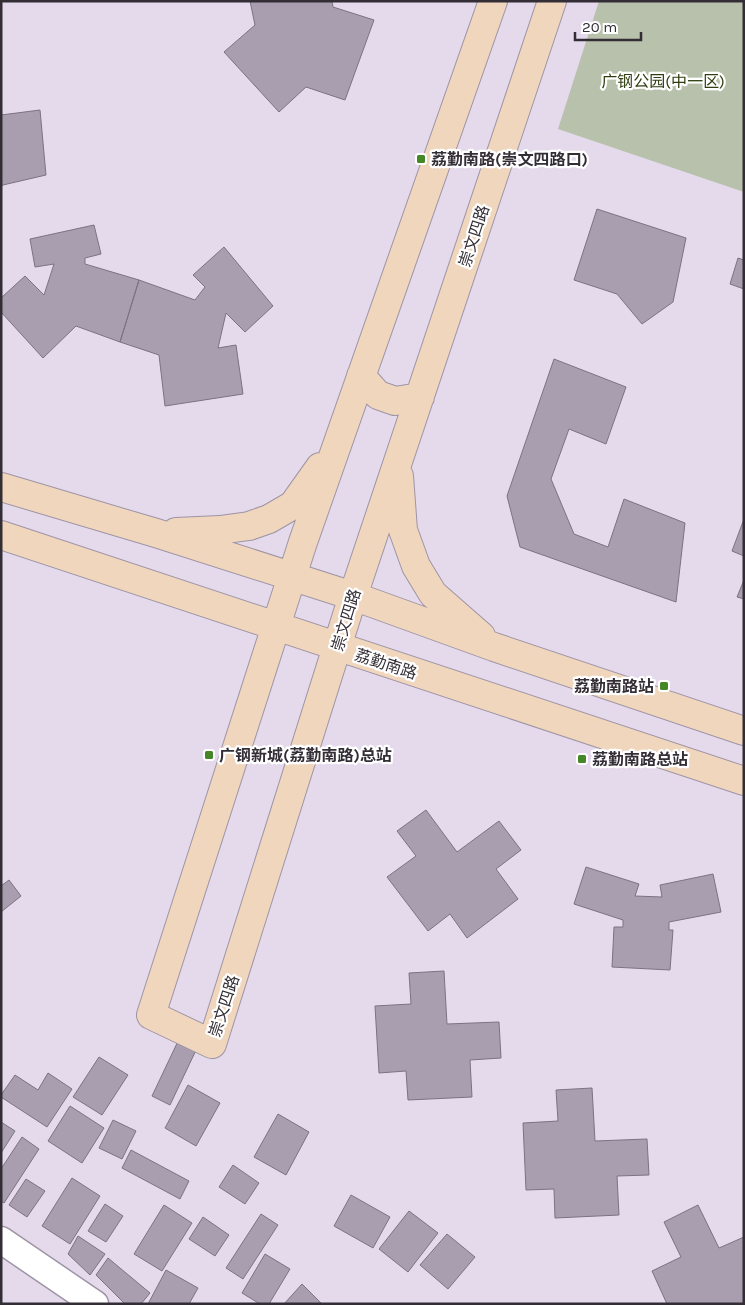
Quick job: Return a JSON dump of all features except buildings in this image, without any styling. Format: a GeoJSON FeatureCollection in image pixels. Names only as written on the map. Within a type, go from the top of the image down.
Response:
{"type":"FeatureCollection","features":[{"type":"Feature","properties":{"kind":"main road","name":"崇文四路"},"geometry":{"type":"LineString","coordinates":[[493,1],[292,576],[151,1015],[212,1044],[353,596],[552,1]]}},
{"type":"Feature","properties":{"kind":"main road"},"geometry":{"type":"LineString","coordinates":[[361,376],[378,395],[395,401],[420,397]]}},
{"type":"Feature","properties":{"kind":"main road"},"geometry":{"type":"LineString","coordinates":[[156,533],[220,530],[249,526],[269,520],[293,505],[338,441]]}},
{"type":"Feature","properties":{"kind":"main road"},"geometry":{"type":"LineString","coordinates":[[398,464],[403,530],[416,566],[433,594],[494,647]]}},
{"type":"Feature","properties":{"kind":"main road"},"geometry":{"type":"LineString","coordinates":[[1,488],[156,533],[292,576],[494,647],[744,731]]}},
{"type":"Feature","properties":{"kind":"main road","name":"荔勤南路"},"geometry":{"type":"LineString","coordinates":[[1,535],[337,648],[744,781]]}},
{"type":"Feature","properties":{"kind":"street"},"geometry":{"type":"LineString","coordinates":[[1,1240],[95,1304]]}},
{"type":"Feature","properties":{"kind":"green space","name":"广钢公园(中一区)"},"geometry":{"type":"Polygon","coordinates":[[[599,1],[744,1],[744,192],[558,129],[599,1]]]}},
{"type":"Feature","properties":{"kind":"place","name":"荔勤南路(崇文四路口)"},"geometry":{"type":"Point","coordinates":[421,159]}},
{"type":"Feature","properties":{"kind":"place","name":"荔勤南路站"},"geometry":{"type":"Point","coordinates":[664,686]}},
{"type":"Feature","properties":{"kind":"place","name":"广钢新城(荔勤南路)总站"},"geometry":{"type":"Point","coordinates":[209,755]}},
{"type":"Feature","properties":{"kind":"place","name":"荔勤南路总站"},"geometry":{"type":"Point","coordinates":[582,759]}}]}
